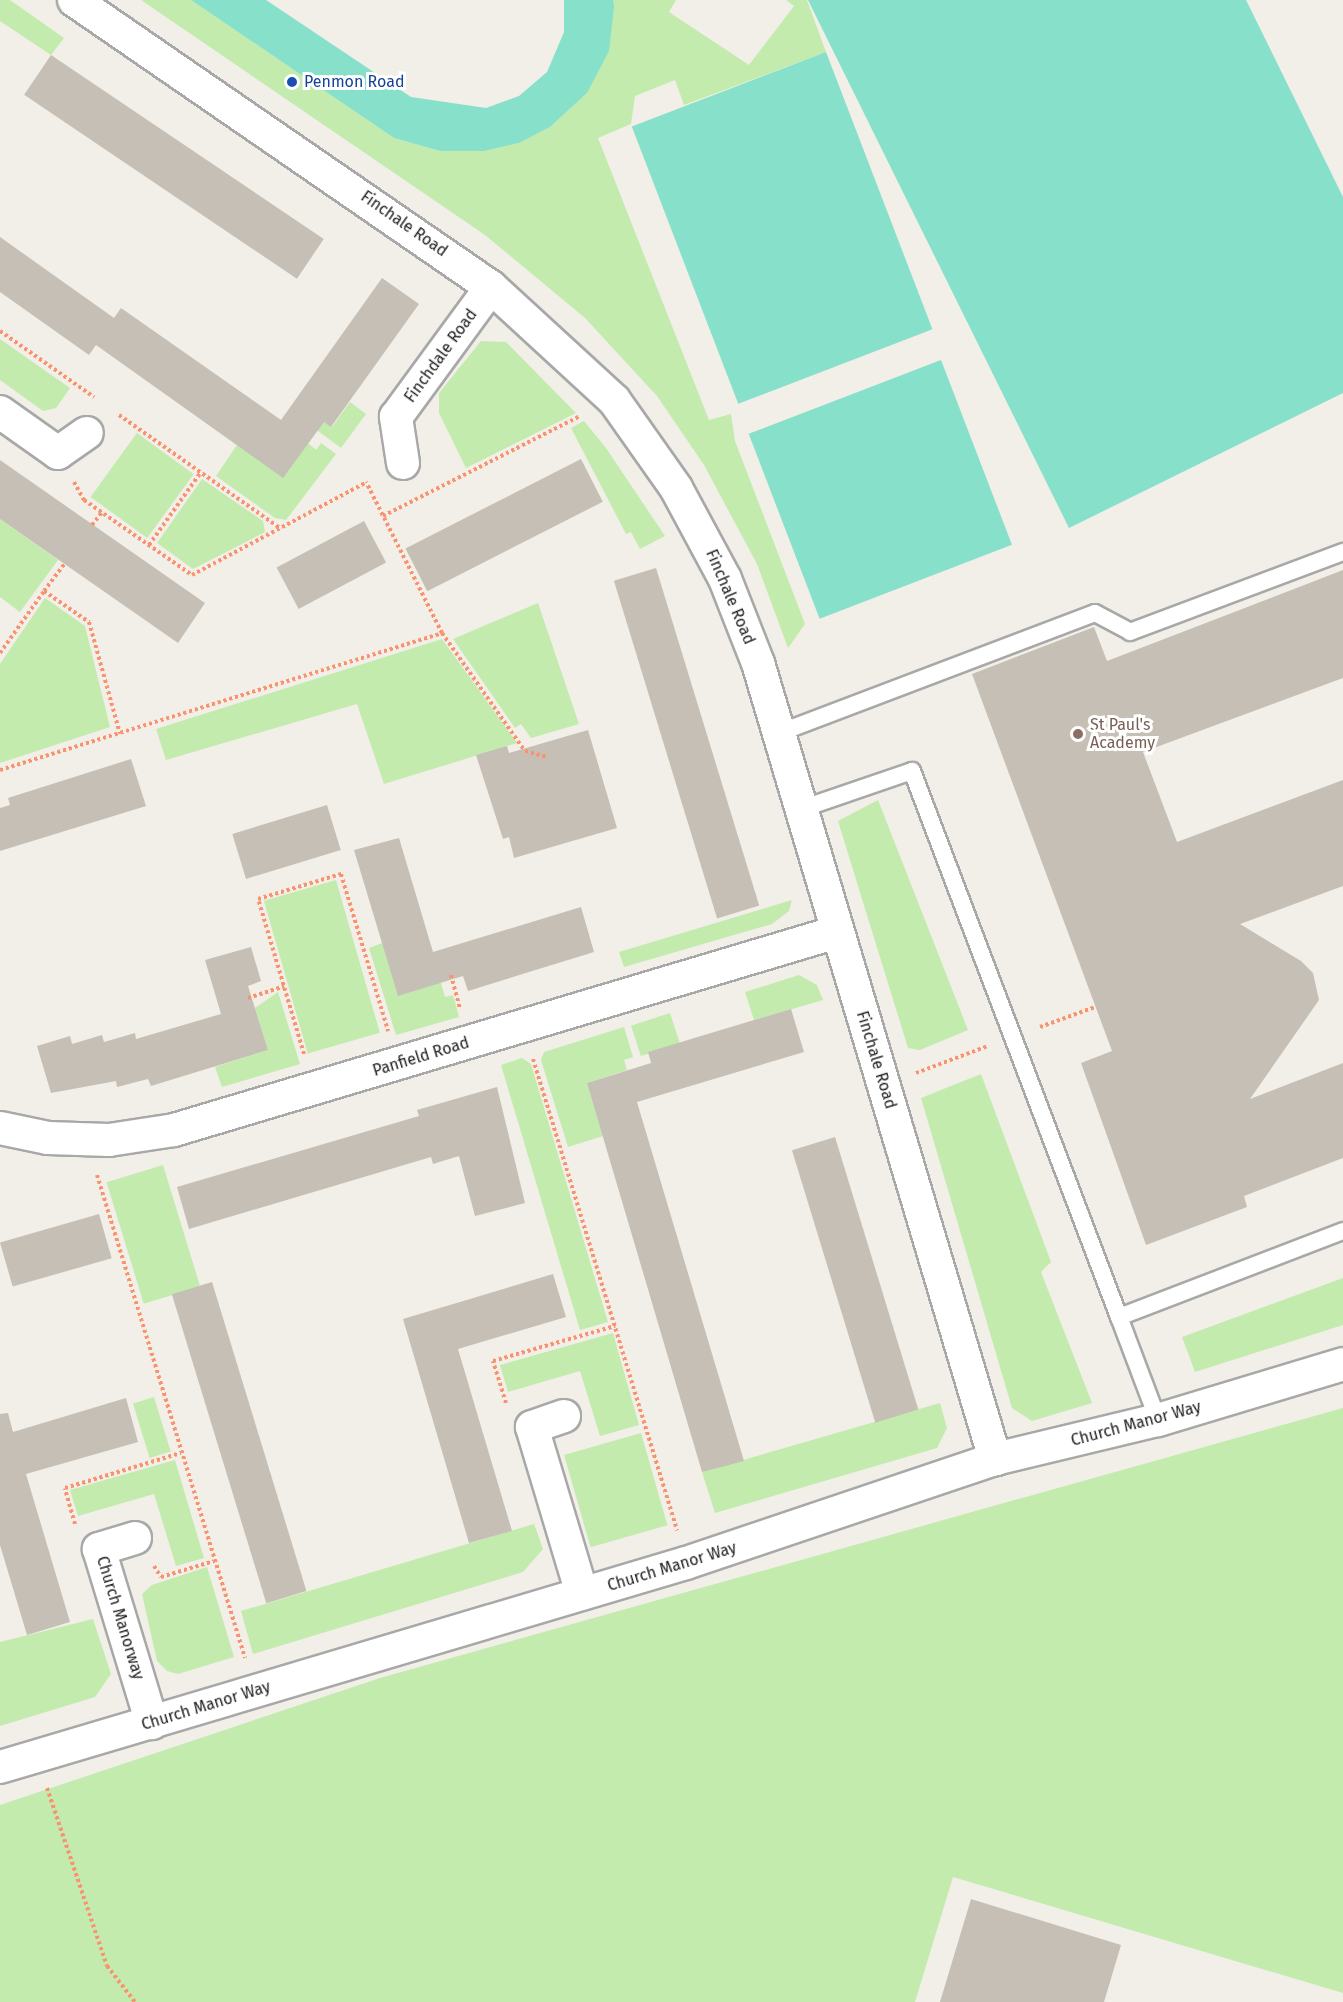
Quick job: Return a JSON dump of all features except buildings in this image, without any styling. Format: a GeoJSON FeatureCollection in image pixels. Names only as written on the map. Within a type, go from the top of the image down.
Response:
{"type":"FeatureCollection","features":[{"type":"Feature","properties":{"kind":"street","name":"Finchale Road"},"geometry":{"type":"LineString","coordinates":[[74,0],[491,287],[614,400],[676,488],[725,579],[778,733],[995,1459]]}},
{"type":"Feature","properties":{"kind":"street","name":"Finchdale Road"},"geometry":{"type":"LineString","coordinates":[[402,463],[396,417],[491,287]]}},
{"type":"Feature","properties":{"kind":"street"},"geometry":{"type":"LineString","coordinates":[[0,412],[58,453],[87,433]]}},
{"type":"Feature","properties":{"kind":"street","name":"Panfield Road"},"geometry":{"type":"LineString","coordinates":[[0,1128],[86,1139],[174,1130],[837,932]]}},
{"type":"Feature","properties":{"kind":"street","name":"Church Manor Way"},"geometry":{"type":"LineString","coordinates":[[0,1767],[686,1563],[995,1459],[1158,1420],[1343,1364]]}},
{"type":"Feature","properties":{"kind":"street"},"geometry":{"type":"LineString","coordinates":[[564,1416],[532,1427],[582,1594]]}},
{"type":"Feature","properties":{"kind":"street","name":"Church Manorway"},"geometry":{"type":"LineString","coordinates":[[135,1538],[99,1550],[152,1723]]}},
{"type":"Feature","properties":{"kind":"lane"},"geometry":{"type":"LineString","coordinates":[[778,733],[1095,613],[1130,632],[1343,552]]}},
{"type":"Feature","properties":{"kind":"lane"},"geometry":{"type":"LineString","coordinates":[[801,809],[912,771],[1158,1420]]}},
{"type":"Feature","properties":{"kind":"lane"},"geometry":{"type":"LineString","coordinates":[[1119,1317],[1343,1232]]}},
{"type":"Feature","properties":{"kind":"path"},"geometry":{"type":"LineString","coordinates":[[0,332],[99,401]]}},
{"type":"Feature","properties":{"kind":"path"},"geometry":{"type":"LineString","coordinates":[[383,516],[614,400]]}},
{"type":"Feature","properties":{"kind":"path"},"geometry":{"type":"LineString","coordinates":[[108,407],[281,529]]}},
{"type":"Feature","properties":{"kind":"path"},"geometry":{"type":"LineString","coordinates":[[58,453],[84,500],[192,575],[402,463]]}},
{"type":"Feature","properties":{"kind":"path"},"geometry":{"type":"LineString","coordinates":[[149,545],[201,472]]}},
{"type":"Feature","properties":{"kind":"path"},"geometry":{"type":"LineString","coordinates":[[366,482],[442,633],[525,751],[547,757]]}},
{"type":"Feature","properties":{"kind":"path"},"geometry":{"type":"LineString","coordinates":[[92,525],[102,512]]}},
{"type":"Feature","properties":{"kind":"path"},"geometry":{"type":"LineString","coordinates":[[0,653],[64,564]]}},
{"type":"Feature","properties":{"kind":"path"},"geometry":{"type":"LineString","coordinates":[[44,591],[89,622],[120,734]]}},
{"type":"Feature","properties":{"kind":"path"},"geometry":{"type":"LineString","coordinates":[[0,770],[442,633]]}},
{"type":"Feature","properties":{"kind":"path"},"geometry":{"type":"LineString","coordinates":[[315,1089],[258,899],[341,874],[397,1064]]}},
{"type":"Feature","properties":{"kind":"path"},"geometry":{"type":"LineString","coordinates":[[248,998],[284,986]]}},
{"type":"Feature","properties":{"kind":"path"},"geometry":{"type":"LineString","coordinates":[[523,1027],[686,1563]]}},
{"type":"Feature","properties":{"kind":"path"},"geometry":{"type":"LineString","coordinates":[[86,1139],[255,1690]]}},
{"type":"Feature","properties":{"kind":"path"},"geometry":{"type":"LineString","coordinates":[[532,1427],[506,1402],[493,1362],[615,1326]]}},
{"type":"Feature","properties":{"kind":"path"},"geometry":{"type":"LineString","coordinates":[[99,1550],[84,1553],[65,1488],[181,1453]]}},
{"type":"Feature","properties":{"kind":"path"},"geometry":{"type":"LineString","coordinates":[[135,1538],[161,1576],[214,1561]]}},
{"type":"Feature","properties":{"kind":"path"},"geometry":{"type":"LineString","coordinates":[[42,1755],[46,1785],[107,1966],[135,2002]]}},
{"type":"Feature","properties":{"kind":"green space"},"geometry":{"type":"Polygon","coordinates":[[[0,0],[10,0],[64,38],[51,55],[0,21],[0,0]]]}},
{"type":"Feature","properties":{"kind":"green space"},"geometry":{"type":"Polygon","coordinates":[[[141,0],[191,0],[394,138],[440,151],[483,151],[519,143],[550,127],[587,93],[613,0],[676,0],[669,12],[749,65],[794,6],[786,0],[807,0],[826,52],[684,105],[675,80],[635,96],[631,124],[598,138],[709,420],[731,414],[735,441],[805,624],[788,648],[757,564],[704,465],[657,396],[585,318],[485,235],[141,0]]]}},
{"type":"Feature","properties":{"kind":"green space"},"geometry":{"type":"Polygon","coordinates":[[[191,0],[266,0],[411,97],[486,108],[519,96],[547,72],[564,32],[564,0],[613,0],[614,7],[609,51],[587,93],[550,127],[519,143],[484,151],[440,151],[394,138],[191,0]]]}},
{"type":"Feature","properties":{"kind":"green space"},"geometry":{"type":"Polygon","coordinates":[[[808,0],[1246,0],[1343,197],[1343,393],[1069,528],[808,0]]]}},
{"type":"Feature","properties":{"kind":"green space"},"geometry":{"type":"Polygon","coordinates":[[[826,52],[932,329],[738,404],[632,127],[826,52]]]}},
{"type":"Feature","properties":{"kind":"green space"},"geometry":{"type":"Polygon","coordinates":[[[0,339],[70,388],[56,408],[43,411],[0,380],[0,339]]]}},
{"type":"Feature","properties":{"kind":"green space"},"geometry":{"type":"Polygon","coordinates":[[[481,341],[506,342],[576,413],[466,468],[439,413],[439,393],[481,341]]]}},
{"type":"Feature","properties":{"kind":"green space"},"geometry":{"type":"Polygon","coordinates":[[[941,360],[1012,545],[820,619],[749,434],[941,360]]]}},
{"type":"Feature","properties":{"kind":"green space"},"geometry":{"type":"Polygon","coordinates":[[[350,402],[366,414],[341,448],[310,425],[316,416],[332,427],[350,402]]]}},
{"type":"Feature","properties":{"kind":"green space"},"geometry":{"type":"Polygon","coordinates":[[[584,421],[606,448],[665,536],[640,549],[631,532],[626,534],[571,428],[584,421]]]}},
{"type":"Feature","properties":{"kind":"green space"},"geometry":{"type":"Polygon","coordinates":[[[137,433],[194,474],[147,538],[91,497],[137,433]]]}},
{"type":"Feature","properties":{"kind":"green space"},"geometry":{"type":"Polygon","coordinates":[[[308,443],[316,450],[321,443],[336,454],[286,520],[275,518],[216,476],[237,445],[308,443]]]}},
{"type":"Feature","properties":{"kind":"green space"},"geometry":{"type":"Polygon","coordinates":[[[202,479],[263,521],[265,532],[193,569],[157,543],[202,479]]]}},
{"type":"Feature","properties":{"kind":"green space"},"geometry":{"type":"Polygon","coordinates":[[[0,519],[58,560],[20,612],[0,597],[0,519]]]}},
{"type":"Feature","properties":{"kind":"green space"},"geometry":{"type":"Polygon","coordinates":[[[45,598],[85,626],[110,727],[0,763],[0,664],[45,598]]]}},
{"type":"Feature","properties":{"kind":"green space"},"geometry":{"type":"Polygon","coordinates":[[[538,603],[579,724],[531,738],[521,724],[515,728],[453,639],[538,603]]]}},
{"type":"Feature","properties":{"kind":"green space"},"geometry":{"type":"Polygon","coordinates":[[[442,639],[517,743],[384,784],[357,704],[166,760],[156,729],[442,639]]]}},
{"type":"Feature","properties":{"kind":"green space"},"geometry":{"type":"Polygon","coordinates":[[[878,800],[968,1030],[920,1050],[908,1048],[838,821],[878,800]]]}},
{"type":"Feature","properties":{"kind":"green space"},"geometry":{"type":"Polygon","coordinates":[[[336,880],[380,1033],[308,1054],[264,901],[336,880]]]}},
{"type":"Feature","properties":{"kind":"green space"},"geometry":{"type":"Polygon","coordinates":[[[792,900],[789,911],[772,924],[624,967],[619,952],[792,900]]]}},
{"type":"Feature","properties":{"kind":"green space"},"geometry":{"type":"Polygon","coordinates":[[[382,943],[441,983],[445,997],[453,995],[459,1017],[396,1035],[369,948],[382,943]]]}},
{"type":"Feature","properties":{"kind":"green space"},"geometry":{"type":"Polygon","coordinates":[[[799,975],[817,985],[823,1000],[754,1020],[745,992],[799,975]]]}},
{"type":"Feature","properties":{"kind":"green space"},"geometry":{"type":"Polygon","coordinates":[[[278,992],[300,1064],[222,1087],[215,1067],[268,1050],[255,1008],[278,992]]]}},
{"type":"Feature","properties":{"kind":"green space"},"geometry":{"type":"Polygon","coordinates":[[[670,1013],[680,1043],[641,1056],[631,1026],[670,1013]]]}},
{"type":"Feature","properties":{"kind":"green space"},"geometry":{"type":"Polygon","coordinates":[[[624,1027],[633,1057],[624,1060],[627,1070],[587,1083],[603,1136],[568,1147],[541,1060],[544,1052],[624,1027]]]}},
{"type":"Feature","properties":{"kind":"green space"},"geometry":{"type":"Polygon","coordinates":[[[522,1058],[531,1064],[608,1322],[580,1330],[501,1065],[522,1058]]]}},
{"type":"Feature","properties":{"kind":"green space"},"geometry":{"type":"Polygon","coordinates":[[[981,1074],[1051,1262],[1041,1272],[1092,1403],[1032,1421],[1012,1408],[921,1098],[981,1074]]]}},
{"type":"Feature","properties":{"kind":"green space"},"geometry":{"type":"Polygon","coordinates":[[[163,1165],[200,1286],[144,1304],[107,1182],[163,1165]]]}},
{"type":"Feature","properties":{"kind":"green space"},"geometry":{"type":"Polygon","coordinates":[[[1343,1278],[1343,1325],[1195,1372],[1182,1337],[1343,1278]]]}},
{"type":"Feature","properties":{"kind":"green space"},"geometry":{"type":"Polygon","coordinates":[[[613,1333],[639,1425],[600,1436],[580,1371],[508,1392],[500,1365],[613,1333]]]}},
{"type":"Feature","properties":{"kind":"green space"},"geometry":{"type":"Polygon","coordinates":[[[154,1397],[171,1452],[150,1458],[133,1403],[154,1397]]]}},
{"type":"Feature","properties":{"kind":"green space"},"geometry":{"type":"Polygon","coordinates":[[[940,1403],[947,1428],[937,1448],[715,1513],[702,1472],[940,1403]]]}},
{"type":"Feature","properties":{"kind":"green space"},"geometry":{"type":"Polygon","coordinates":[[[1343,1408],[1343,1993],[953,1877],[915,2002],[0,2002],[0,1805],[380,1678],[1343,1408]]]}},
{"type":"Feature","properties":{"kind":"green space"},"geometry":{"type":"Polygon","coordinates":[[[641,1433],[667,1525],[591,1547],[564,1455],[641,1433]]]}},
{"type":"Feature","properties":{"kind":"green space"},"geometry":{"type":"Polygon","coordinates":[[[175,1460],[204,1558],[176,1566],[154,1494],[78,1516],[70,1490],[175,1460]]]}},
{"type":"Feature","properties":{"kind":"green space"},"geometry":{"type":"Polygon","coordinates":[[[534,1524],[543,1549],[523,1572],[253,1654],[241,1611],[534,1524]]]}},
{"type":"Feature","properties":{"kind":"green space"},"geometry":{"type":"Polygon","coordinates":[[[207,1567],[234,1657],[178,1674],[167,1671],[157,1661],[142,1594],[152,1585],[207,1567]]]}},
{"type":"Feature","properties":{"kind":"green space"},"geometry":{"type":"Polygon","coordinates":[[[93,1619],[111,1674],[95,1697],[0,1726],[0,1642],[93,1619]]]}},
{"type":"Feature","properties":{"kind":"place","name":"Penmon Road"},"geometry":{"type":"Point","coordinates":[292,82]}},
{"type":"Feature","properties":{"kind":"place","name":"St Paul's Academy"},"geometry":{"type":"Point","coordinates":[1078,734]}}]}
